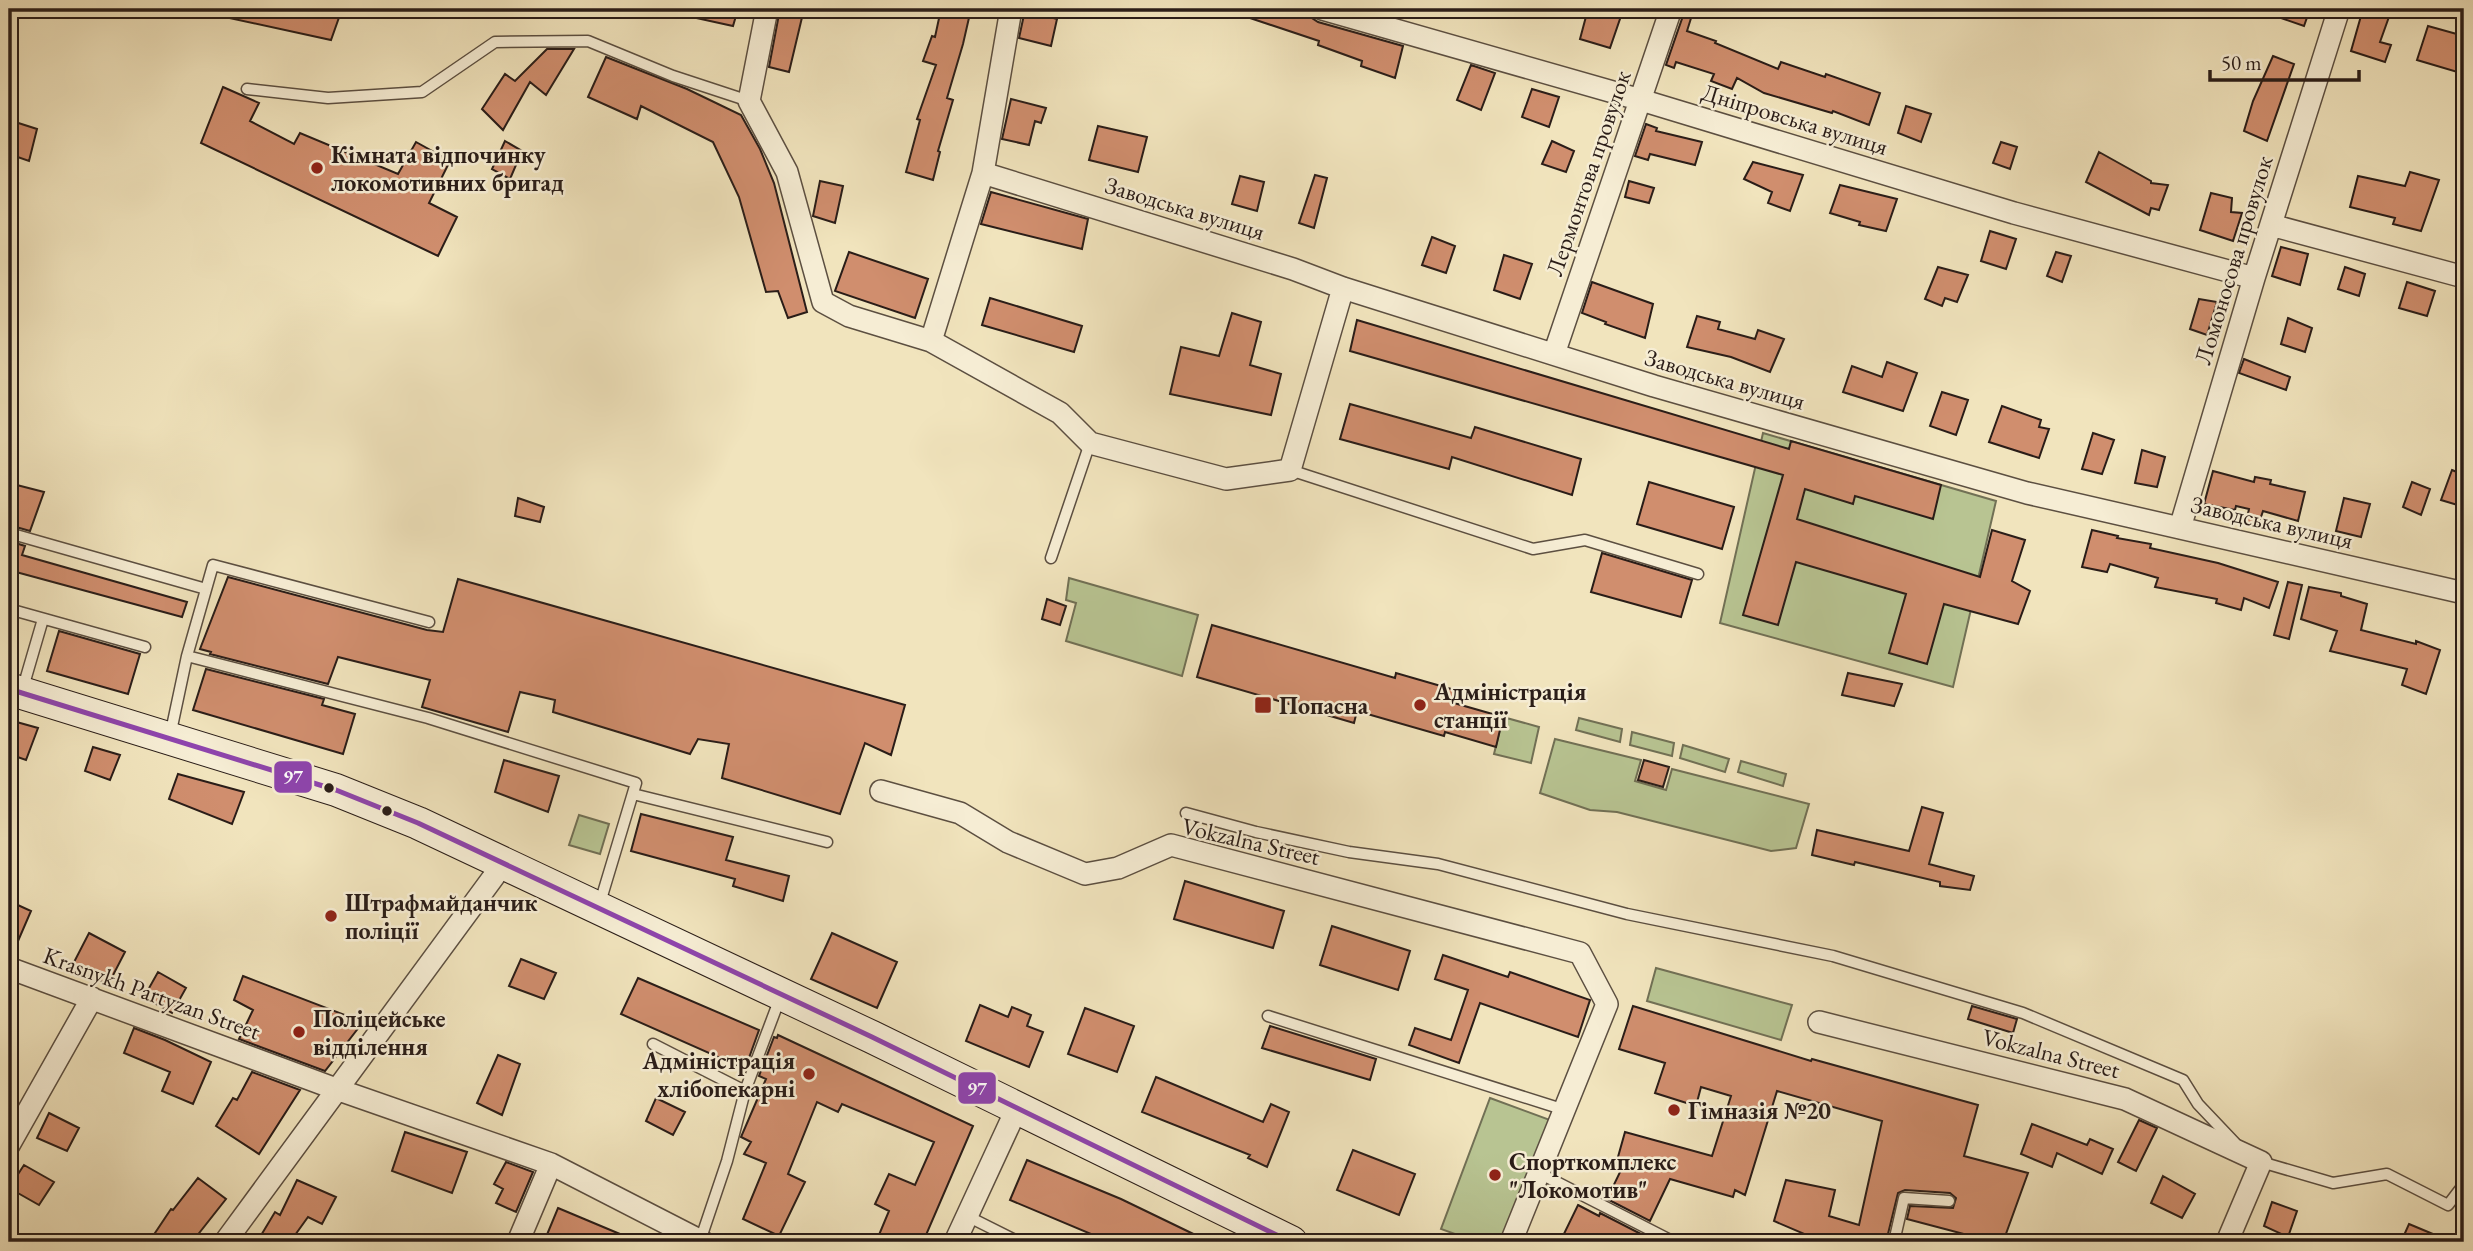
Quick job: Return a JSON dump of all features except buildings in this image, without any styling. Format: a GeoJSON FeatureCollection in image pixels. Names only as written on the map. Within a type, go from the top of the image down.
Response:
{"type":"FeatureCollection","features":[{"type":"Feature","properties":{"kind":"street"},"geometry":{"type":"LineString","coordinates":[[767,9],[748,102],[787,172],[823,302],[849,316],[930,341],[1060,413],[1090,443],[1226,479],[1290,470],[1343,288]]}},
{"type":"Feature","properties":{"kind":"street"},"geometry":{"type":"LineString","coordinates":[[930,341],[983,173],[1011,9]]}},
{"type":"Feature","properties":{"kind":"street","name":"Дніпровська вулиця"},"geometry":{"type":"LineString","coordinates":[[1322,9],[1362,14],[2014,214],[2253,278]]}},
{"type":"Feature","properties":{"kind":"street","name":"Лермонтова провулок"},"geometry":{"type":"LineString","coordinates":[[1554,354],[1671,9]]}},
{"type":"Feature","properties":{"kind":"street","name":"Ломоносова провулок"},"geometry":{"type":"LineString","coordinates":[[2180,528],[2253,278],[2339,9]]}},
{"type":"Feature","properties":{"kind":"street","name":"Заводська вулиця"},"geometry":{"type":"LineString","coordinates":[[983,173],[1293,269],[1343,288],[1654,386],[2027,493],[2464,593]]}},
{"type":"Feature","properties":{"kind":"street"},"geometry":{"type":"LineString","coordinates":[[2272,225],[2464,277]]}},
{"type":"Feature","properties":{"kind":"street"},"geometry":{"type":"LineString","coordinates":[[15,691],[336,790],[418,823],[1017,1108],[1291,1242]]}},
{"type":"Feature","properties":{"kind":"street","name":"Vokzalna Street"},"geometry":{"type":"LineString","coordinates":[[881,791],[960,813],[1008,842],[1085,874],[1118,868],[1171,845],[1580,953],[1607,1004],[1565,1110]]}},
{"type":"Feature","properties":{"kind":"street"},"geometry":{"type":"LineString","coordinates":[[225,1242],[503,864]]}},
{"type":"Feature","properties":{"kind":"street","name":"Krasnykh Partyzan Street"},"geometry":{"type":"LineString","coordinates":[[9,968],[337,1089],[551,1164],[702,1241]]}},
{"type":"Feature","properties":{"kind":"street"},"geometry":{"type":"LineString","coordinates":[[9,1145],[92,998]]}},
{"type":"Feature","properties":{"kind":"street","name":"Vokzalna Street"},"geometry":{"type":"LineString","coordinates":[[1819,1022],[2124,1099],[2255,1159]]}},
{"type":"Feature","properties":{"kind":"street"},"geometry":{"type":"LineString","coordinates":[[955,1242],[1017,1108]]}},
{"type":"Feature","properties":{"kind":"street"},"geometry":{"type":"LineString","coordinates":[[1511,1242],[1565,1110]]}},
{"type":"Feature","properties":{"kind":"street"},"geometry":{"type":"LineString","coordinates":[[2227,1242],[2255,1159]]}},
{"type":"Feature","properties":{"kind":"street"},"geometry":{"type":"LineString","coordinates":[[518,1242],[551,1164]]}},
{"type":"Feature","properties":{"kind":"lane"},"geometry":{"type":"LineString","coordinates":[[247,89],[328,98],[422,93],[495,42],[588,41],[673,76],[748,102]]}},
{"type":"Feature","properties":{"kind":"lane"},"geometry":{"type":"LineString","coordinates":[[1051,558],[1090,443]]}},
{"type":"Feature","properties":{"kind":"lane"},"geometry":{"type":"LineString","coordinates":[[1290,470],[1533,549],[1585,540],[1698,574]]}},
{"type":"Feature","properties":{"kind":"lane"},"geometry":{"type":"LineString","coordinates":[[9,533],[206,589]]}},
{"type":"Feature","properties":{"kind":"lane"},"geometry":{"type":"LineString","coordinates":[[169,739],[187,656],[213,565],[429,622]]}},
{"type":"Feature","properties":{"kind":"lane"},"geometry":{"type":"LineString","coordinates":[[9,609],[145,647]]}},
{"type":"Feature","properties":{"kind":"lane"},"geometry":{"type":"LineString","coordinates":[[15,691],[43,619]]}},
{"type":"Feature","properties":{"kind":"lane"},"geometry":{"type":"LineString","coordinates":[[187,656],[428,718],[636,783],[598,909]]}},
{"type":"Feature","properties":{"kind":"lane"},"geometry":{"type":"LineString","coordinates":[[633,794],[827,842]]}},
{"type":"Feature","properties":{"kind":"lane"},"geometry":{"type":"LineString","coordinates":[[1186,813],[1256,832],[1349,852],[1438,864],[1627,914],[1833,956],[2023,1013],[2183,1080],[2198,1104],[2255,1159],[2333,1183],[2387,1174],[2448,1205],[2464,1184]]}},
{"type":"Feature","properties":{"kind":"lane"},"geometry":{"type":"LineString","coordinates":[[702,1241],[745,1091],[781,995]]}},
{"type":"Feature","properties":{"kind":"lane"},"geometry":{"type":"LineString","coordinates":[[1268,1016],[1565,1110]]}},
{"type":"Feature","properties":{"kind":"lane"},"geometry":{"type":"LineString","coordinates":[[653,1044],[745,1091]]}},
{"type":"Feature","properties":{"kind":"lane"},"geometry":{"type":"LineString","coordinates":[[1539,1172],[1674,1242]]}},
{"type":"Feature","properties":{"kind":"lane"},"geometry":{"type":"LineString","coordinates":[[1894,1242],[1904,1198],[1949,1201]]}},
{"type":"Feature","properties":{"kind":"lane"},"geometry":{"type":"LineString","coordinates":[[967,1216],[1019,1242]]}},
{"type":"Feature","properties":{"kind":"green space"},"geometry":{"type":"Polygon","coordinates":[[[1763,433],[1996,501],[1953,687],[1720,623],[1763,433]]]}},
{"type":"Feature","properties":{"kind":"green space"},"geometry":{"type":"Polygon","coordinates":[[[1069,578],[1198,615],[1182,676],[1066,641],[1076,603],[1066,600],[1069,578]]]}},
{"type":"Feature","properties":{"kind":"green space"},"geometry":{"type":"Polygon","coordinates":[[[1503,717],[1539,727],[1531,763],[1494,754],[1503,717]]]}},
{"type":"Feature","properties":{"kind":"green space"},"geometry":{"type":"Polygon","coordinates":[[[1579,718],[1622,729],[1620,742],[1576,730],[1579,718]]]}},
{"type":"Feature","properties":{"kind":"green space"},"geometry":{"type":"Polygon","coordinates":[[[1632,732],[1674,743],[1672,756],[1630,745],[1632,732]]]}},
{"type":"Feature","properties":{"kind":"green space"},"geometry":{"type":"Polygon","coordinates":[[[1555,739],[1641,760],[1635,781],[1666,790],[1672,769],[1809,804],[1796,848],[1771,851],[1617,812],[1590,810],[1540,793],[1555,739]]]}},
{"type":"Feature","properties":{"kind":"green space"},"geometry":{"type":"Polygon","coordinates":[[[1683,745],[1729,759],[1725,772],[1680,758],[1683,745]]]}},
{"type":"Feature","properties":{"kind":"green space"},"geometry":{"type":"Polygon","coordinates":[[[1741,761],[1786,774],[1783,786],[1738,772],[1741,761]]]}},
{"type":"Feature","properties":{"kind":"green space"},"geometry":{"type":"Polygon","coordinates":[[[579,815],[609,824],[600,854],[569,845],[579,815]]]}},
{"type":"Feature","properties":{"kind":"green space"},"geometry":{"type":"Polygon","coordinates":[[[1656,968],[1792,1005],[1781,1040],[1647,1001],[1656,968]]]}},
{"type":"Feature","properties":{"kind":"green space","name":"Спорткомплекс \"Локомотив\""},"geometry":{"type":"Polygon","coordinates":[[[1490,1098],[1550,1120],[1505,1242],[1477,1242],[1441,1229],[1490,1098]]]}},
{"type":"Feature","properties":{"kind":"transit line","name":"97"},"geometry":{"type":"LineString","coordinates":[[9,689],[336,790],[418,823],[872,1037],[1291,1242]]}},
{"type":"Feature","properties":{"kind":"place","name":"Кімната відпочинку локомотивних бригад"},"geometry":{"type":"Point","coordinates":[317,168]}},
{"type":"Feature","properties":{"kind":"place","name":"Попасна"},"geometry":{"type":"Point","coordinates":[1263,705]}},
{"type":"Feature","properties":{"kind":"place","name":"Адміністрація станції"},"geometry":{"type":"Point","coordinates":[1420,705]}},
{"type":"Feature","properties":{"kind":"place","name":"Штрафмайданчик поліції"},"geometry":{"type":"Point","coordinates":[331,916]}},
{"type":"Feature","properties":{"kind":"place","name":"Поліцейське відділення"},"geometry":{"type":"Point","coordinates":[299,1032]}},
{"type":"Feature","properties":{"kind":"place","name":"Адміністрація хлібопекарні"},"geometry":{"type":"Point","coordinates":[809,1074]}},
{"type":"Feature","properties":{"kind":"place","name":"Гімназія №20"},"geometry":{"type":"Point","coordinates":[1674,1110]}},
{"type":"Feature","properties":{"kind":"place","name":"Спорткомплекс \"Локомотив\""},"geometry":{"type":"Point","coordinates":[1495,1175]}}]}
